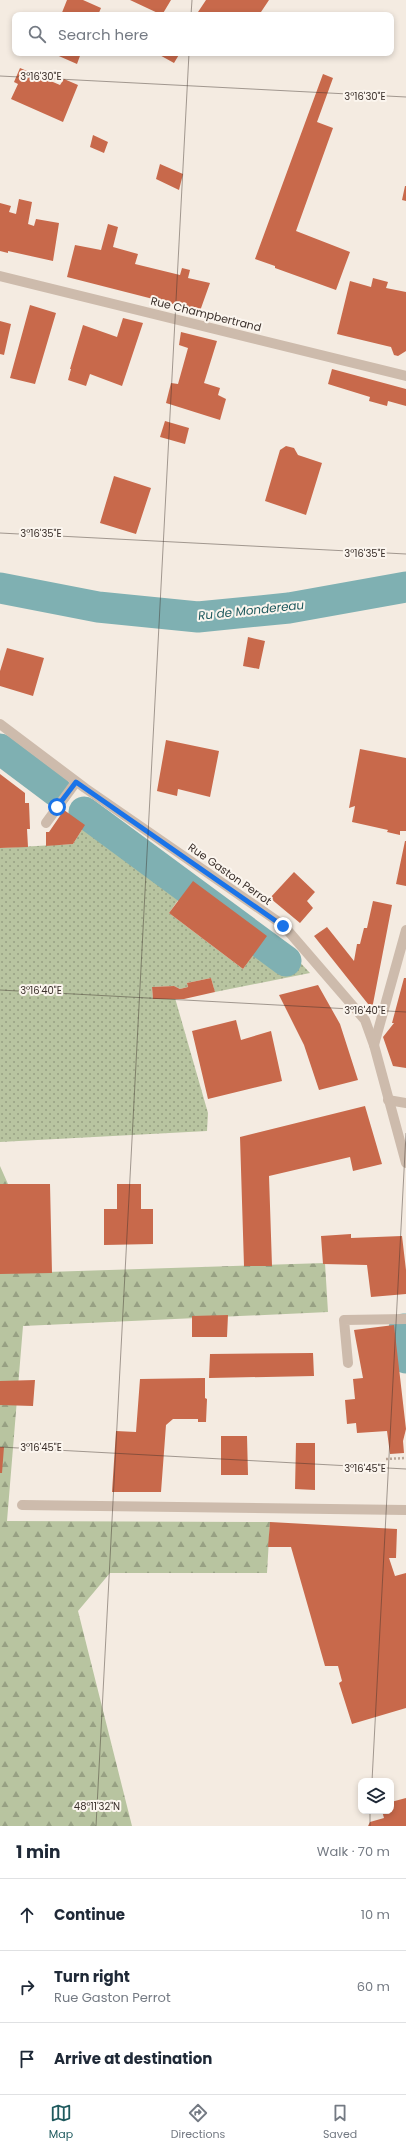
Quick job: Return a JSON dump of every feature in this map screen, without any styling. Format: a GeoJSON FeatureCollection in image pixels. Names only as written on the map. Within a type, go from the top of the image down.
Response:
{"type":"FeatureCollection","features":[{"type":"Feature","properties":{"kind":"street","name":"Rue Champbertrand"},"geometry":{"type":"LineString","coordinates":[[0,276],[406,376]]}},
{"type":"Feature","properties":{"kind":"street","name":"Rue Gaston Perrot"},"geometry":{"type":"LineString","coordinates":[[0,724],[76,782],[283,926],[365,1020],[374,1045],[406,1162]]}},
{"type":"Feature","properties":{"kind":"street"},"geometry":{"type":"LineString","coordinates":[[46,822],[76,782]]}},
{"type":"Feature","properties":{"kind":"street"},"geometry":{"type":"LineString","coordinates":[[374,1045],[406,930]]}},
{"type":"Feature","properties":{"kind":"street"},"geometry":{"type":"LineString","coordinates":[[388,1100],[406,1103]]}},
{"type":"Feature","properties":{"kind":"street"},"geometry":{"type":"LineString","coordinates":[[348,1363],[344,1320],[402,1319]]}},
{"type":"Feature","properties":{"kind":"street"},"geometry":{"type":"LineString","coordinates":[[22,1505],[406,1510]]}},
{"type":"Feature","properties":{"kind":"path"},"geometry":{"type":"LineString","coordinates":[[386,1459],[406,1458]]}},
{"type":"Feature","properties":{"kind":"green space"},"geometry":{"type":"Polygon","coordinates":[[[85,825],[181,896],[169,913],[243,969],[257,949],[274,961],[295,957],[310,973],[215,992],[211,978],[187,983],[188,987],[180,989],[174,986],[152,987],[153,999],[175,998],[208,1113],[207,1131],[0,1142],[0,848],[73,844],[85,825]]]}},
{"type":"Feature","properties":{"kind":"green space"},"geometry":{"type":"Polygon","coordinates":[[[0,1166],[47,1272],[325,1263],[328,1312],[23,1326],[7,1521],[270,1522],[267,1573],[110,1573],[78,1611],[132,1826],[0,1826],[0,1166]]]}},
{"type":"Feature","properties":{"kind":"building"},"geometry":{"type":"Polygon","coordinates":[[[67,0],[83,0],[101,8],[99,12],[62,12],[67,0]]]}},
{"type":"Feature","properties":{"kind":"building"},"geometry":{"type":"Polygon","coordinates":[[[130,0],[171,0],[164,12],[156,12],[130,0]]]}},
{"type":"Feature","properties":{"kind":"building"},"geometry":{"type":"Polygon","coordinates":[[[206,0],[269,0],[261,12],[198,12],[206,0]]]}},
{"type":"Feature","properties":{"kind":"building"},"geometry":{"type":"Polygon","coordinates":[[[59,56],[80,56],[77,64],[59,56]]]}},
{"type":"Feature","properties":{"kind":"building"},"geometry":{"type":"Polygon","coordinates":[[[161,56],[178,56],[174,63],[161,56]]]}},
{"type":"Feature","properties":{"kind":"building"},"geometry":{"type":"Polygon","coordinates":[[[20,68],[60,85],[64,79],[78,85],[63,122],[11,99],[18,84],[14,82],[20,68]]]}},
{"type":"Feature","properties":{"kind":"building"},"geometry":{"type":"Polygon","coordinates":[[[323,74],[333,78],[317,122],[333,128],[296,231],[350,252],[336,290],[275,268],[275,266],[255,259],[323,74]]]}},
{"type":"Feature","properties":{"kind":"building"},"geometry":{"type":"Polygon","coordinates":[[[93,135],[108,142],[104,153],[90,147],[93,135]]]}},
{"type":"Feature","properties":{"kind":"building"},"geometry":{"type":"Polygon","coordinates":[[[160,164],[183,174],[179,190],[156,179],[160,164]]]}},
{"type":"Feature","properties":{"kind":"building"},"geometry":{"type":"Polygon","coordinates":[[[406,186],[406,201],[402,200],[406,186]]]}},
{"type":"Feature","properties":{"kind":"building"},"geometry":{"type":"Polygon","coordinates":[[[19,199],[32,202],[28,224],[34,226],[36,219],[59,223],[53,261],[8,251],[8,253],[0,251],[0,203],[11,206],[9,212],[16,214],[19,199]]]}},
{"type":"Feature","properties":{"kind":"building"},"geometry":{"type":"Polygon","coordinates":[[[108,224],[118,227],[113,247],[138,254],[135,264],[180,275],[182,268],[190,270],[188,278],[210,283],[200,311],[67,277],[75,245],[101,250],[108,224]]]}},
{"type":"Feature","properties":{"kind":"building"},"geometry":{"type":"Polygon","coordinates":[[[373,278],[388,282],[386,288],[406,292],[406,351],[398,356],[394,355],[391,347],[337,334],[350,281],[371,287],[373,278]]]}},
{"type":"Feature","properties":{"kind":"building"},"geometry":{"type":"Polygon","coordinates":[[[30,305],[56,313],[35,384],[10,378],[30,305]]]}},
{"type":"Feature","properties":{"kind":"building"},"geometry":{"type":"Polygon","coordinates":[[[123,318],[143,323],[122,386],[90,374],[86,386],[68,380],[83,325],[117,337],[123,318]]]}},
{"type":"Feature","properties":{"kind":"building"},"geometry":{"type":"Polygon","coordinates":[[[0,321],[11,324],[4,355],[0,354],[0,321]]]}},
{"type":"Feature","properties":{"kind":"building"},"geometry":{"type":"Polygon","coordinates":[[[181,332],[217,341],[204,383],[220,388],[218,395],[226,399],[220,420],[166,403],[171,383],[178,384],[188,348],[179,345],[181,332]]]}},
{"type":"Feature","properties":{"kind":"building"},"geometry":{"type":"Polygon","coordinates":[[[332,369],[406,389],[406,406],[388,401],[387,406],[369,401],[370,397],[328,384],[332,369]]]}},
{"type":"Feature","properties":{"kind":"building"},"geometry":{"type":"Polygon","coordinates":[[[165,421],[189,428],[185,444],[160,437],[165,421]]]}},
{"type":"Feature","properties":{"kind":"building"},"geometry":{"type":"Polygon","coordinates":[[[286,446],[294,448],[298,455],[322,463],[306,515],[265,501],[280,450],[286,446]]]}},
{"type":"Feature","properties":{"kind":"building"},"geometry":{"type":"Polygon","coordinates":[[[114,476],[151,488],[136,534],[100,523],[114,476]]]}},
{"type":"Feature","properties":{"kind":"building"},"geometry":{"type":"Polygon","coordinates":[[[248,637],[265,641],[259,669],[243,666],[248,637]]]}},
{"type":"Feature","properties":{"kind":"building"},"geometry":{"type":"Polygon","coordinates":[[[7,648],[44,658],[33,696],[0,686],[0,671],[7,648]]]}},
{"type":"Feature","properties":{"kind":"building"},"geometry":{"type":"Polygon","coordinates":[[[166,740],[219,751],[210,797],[178,789],[177,796],[157,791],[166,740]]]}},
{"type":"Feature","properties":{"kind":"building"},"geometry":{"type":"Polygon","coordinates":[[[360,749],[406,758],[406,831],[400,831],[400,835],[387,832],[388,830],[352,822],[355,806],[349,808],[360,749]]]}},
{"type":"Feature","properties":{"kind":"building"},"geometry":{"type":"Polygon","coordinates":[[[0,774],[25,793],[25,803],[29,803],[30,829],[27,829],[28,847],[0,848],[0,774]]]}},
{"type":"Feature","properties":{"kind":"building"},"geometry":{"type":"Polygon","coordinates":[[[64,810],[85,825],[73,844],[46,846],[46,832],[49,832],[64,810]]]}},
{"type":"Feature","properties":{"kind":"building"},"geometry":{"type":"Polygon","coordinates":[[[406,841],[406,886],[396,884],[406,841]]]}},
{"type":"Feature","properties":{"kind":"building"},"geometry":{"type":"Polygon","coordinates":[[[294,872],[315,892],[307,901],[313,908],[300,923],[270,898],[294,872]]]}},
{"type":"Feature","properties":{"kind":"building"},"geometry":{"type":"Polygon","coordinates":[[[193,881],[267,936],[243,969],[169,913],[193,881]]]}},
{"type":"Feature","properties":{"kind":"building"},"geometry":{"type":"Polygon","coordinates":[[[373,901],[392,905],[372,1009],[314,936],[327,927],[354,961],[357,944],[360,944],[364,928],[367,928],[373,901]]]}},
{"type":"Feature","properties":{"kind":"building"},"geometry":{"type":"Polygon","coordinates":[[[211,978],[215,992],[184,999],[153,999],[152,987],[174,986],[180,989],[188,987],[187,983],[211,978]]]}},
{"type":"Feature","properties":{"kind":"building"},"geometry":{"type":"Polygon","coordinates":[[[404,978],[406,978],[406,1068],[393,1066],[383,1037],[394,1023],[392,1023],[404,978]]]}},
{"type":"Feature","properties":{"kind":"building"},"geometry":{"type":"Polygon","coordinates":[[[318,985],[340,1024],[358,1080],[319,1090],[304,1045],[279,995],[318,985]]]}},
{"type":"Feature","properties":{"kind":"building"},"geometry":{"type":"Polygon","coordinates":[[[236,1020],[241,1040],[271,1031],[282,1081],[208,1099],[192,1031],[236,1020]]]}},
{"type":"Feature","properties":{"kind":"building"},"geometry":{"type":"Polygon","coordinates":[[[365,1106],[382,1164],[353,1171],[350,1157],[269,1176],[272,1266],[244,1266],[240,1137],[365,1106]]]}},
{"type":"Feature","properties":{"kind":"building"},"geometry":{"type":"Polygon","coordinates":[[[0,1184],[50,1184],[52,1273],[0,1274],[0,1184]]]}},
{"type":"Feature","properties":{"kind":"building"},"geometry":{"type":"Polygon","coordinates":[[[117,1184],[141,1184],[141,1209],[153,1209],[153,1244],[104,1245],[104,1209],[117,1209],[117,1184]]]}},
{"type":"Feature","properties":{"kind":"building"},"geometry":{"type":"Polygon","coordinates":[[[351,1234],[351,1238],[402,1236],[406,1270],[406,1294],[371,1297],[367,1265],[323,1264],[321,1236],[351,1234]]]}},
{"type":"Feature","properties":{"kind":"building"},"geometry":{"type":"Polygon","coordinates":[[[228,1315],[227,1337],[192,1337],[192,1316],[228,1315]]]}},
{"type":"Feature","properties":{"kind":"building"},"geometry":{"type":"Polygon","coordinates":[[[394,1325],[406,1429],[403,1441],[404,1453],[390,1454],[387,1431],[357,1433],[356,1423],[347,1424],[345,1400],[355,1399],[353,1379],[363,1378],[354,1330],[394,1325]]]}},
{"type":"Feature","properties":{"kind":"building"},"geometry":{"type":"Polygon","coordinates":[[[313,1353],[314,1376],[209,1378],[210,1354],[313,1353]]]}},
{"type":"Feature","properties":{"kind":"building"},"geometry":{"type":"Polygon","coordinates":[[[205,1378],[205,1398],[207,1399],[206,1422],[198,1422],[198,1419],[173,1419],[166,1425],[161,1492],[112,1492],[116,1431],[136,1432],[140,1379],[205,1378]]]}},
{"type":"Feature","properties":{"kind":"building"},"geometry":{"type":"Polygon","coordinates":[[[35,1380],[33,1406],[0,1405],[0,1381],[35,1380]]]}},
{"type":"Feature","properties":{"kind":"building"},"geometry":{"type":"Polygon","coordinates":[[[221,1436],[247,1436],[248,1475],[221,1475],[221,1436]]]}},
{"type":"Feature","properties":{"kind":"building"},"geometry":{"type":"Polygon","coordinates":[[[296,1443],[315,1443],[315,1490],[295,1489],[296,1443]]]}},
{"type":"Feature","properties":{"kind":"building"},"geometry":{"type":"Polygon","coordinates":[[[0,1447],[4,1447],[2,1473],[0,1473],[0,1447]]]}},
{"type":"Feature","properties":{"kind":"building"},"geometry":{"type":"Polygon","coordinates":[[[270,1522],[397,1529],[396,1558],[389,1558],[395,1576],[406,1573],[406,1708],[352,1724],[339,1683],[342,1681],[338,1666],[325,1666],[291,1547],[268,1547],[270,1522]]]}},
{"type":"Feature","properties":{"kind":"building"},"geometry":{"type":"Polygon","coordinates":[[[406,1798],[406,1826],[368,1826],[370,1822],[384,1818],[383,1814],[394,1814],[394,1801],[406,1798]]]}},
{"type":"Feature","properties":{"kind":"waterway","name":"Ru de Mondereau"},"geometry":{"type":"LineString","coordinates":[[0,588],[98,607],[198,617],[289,608],[406,587]]}},
{"type":"Feature","properties":{"kind":"waterway","name":"Ru de Mondereau"},"geometry":{"type":"LineString","coordinates":[[0,749],[56,791]]}},
{"type":"Feature","properties":{"kind":"waterway","name":"Ru de Mondereau"},"geometry":{"type":"LineString","coordinates":[[84,812],[286,961]]}},
{"type":"Feature","properties":{"kind":"waterway"},"geometry":{"type":"LineString","coordinates":[[404,1329],[406,1358]]}},
{"type":"Feature","properties":{"kind":"route"},"geometry":{"type":"LineString","coordinates":[[57,807],[76,782],[283,926]]}}]}
